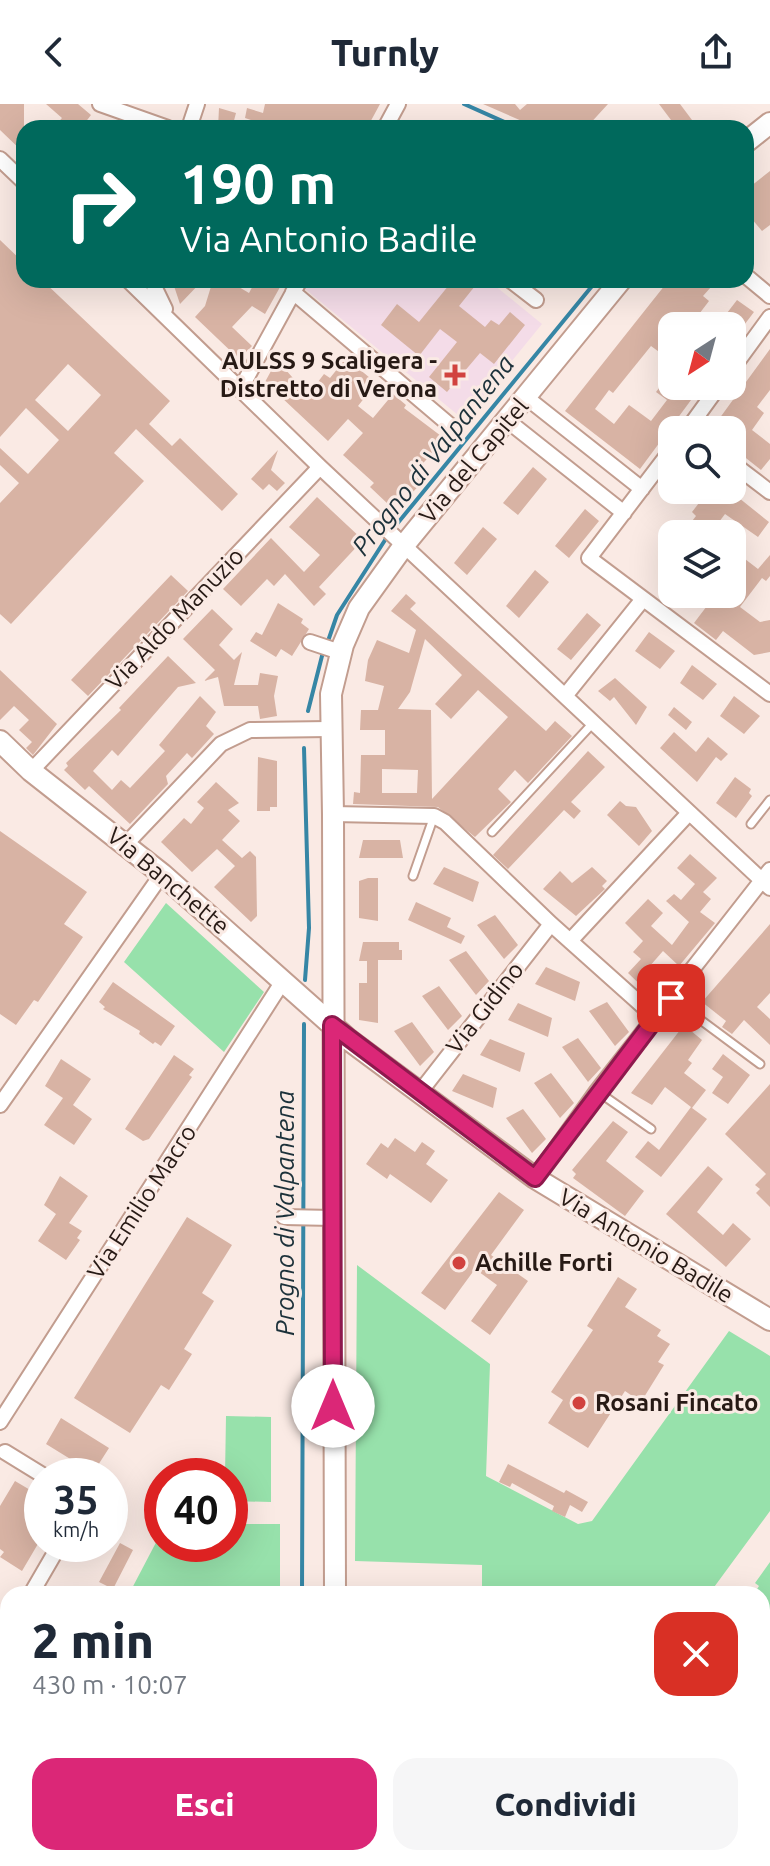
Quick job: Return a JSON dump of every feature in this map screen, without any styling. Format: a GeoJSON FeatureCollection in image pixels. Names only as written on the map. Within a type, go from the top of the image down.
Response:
{"type":"FeatureCollection","features":[{"type":"Feature","properties":{"kind":"street"},"geometry":{"type":"LineString","coordinates":[[100,104],[145,120]]}},
{"type":"Feature","properties":{"kind":"street"},"geometry":{"type":"LineString","coordinates":[[754,136],[770,123]]}},
{"type":"Feature","properties":{"kind":"street"},"geometry":{"type":"LineString","coordinates":[[0,159],[16,174]]}},
{"type":"Feature","properties":{"kind":"street"},"geometry":{"type":"LineString","coordinates":[[754,283],[770,296]]}},
{"type":"Feature","properties":{"kind":"street"},"geometry":{"type":"LineString","coordinates":[[136,288],[320,467],[402,541],[688,814],[767,879],[597,1091],[535,1178]]}},
{"type":"Feature","properties":{"kind":"street"},"geometry":{"type":"LineString","coordinates":[[145,288],[147,298]]}},
{"type":"Feature","properties":{"kind":"street"},"geometry":{"type":"LineString","coordinates":[[156,288],[177,326]]}},
{"type":"Feature","properties":{"kind":"street"},"geometry":{"type":"LineString","coordinates":[[241,388],[296,288]]}},
{"type":"Feature","properties":{"kind":"street"},"geometry":{"type":"LineString","coordinates":[[299,288],[452,427]]}},
{"type":"Feature","properties":{"kind":"street"},"geometry":{"type":"LineString","coordinates":[[520,288],[536,300]]}},
{"type":"Feature","properties":{"kind":"street","name":"Via del Capitel"},"geometry":{"type":"LineString","coordinates":[[335,1586],[333,814],[329,729],[335,650],[402,541],[508,421],[615,288]]}},
{"type":"Feature","properties":{"kind":"street"},"geometry":{"type":"LineString","coordinates":[[746,350],[770,317]]}},
{"type":"Feature","properties":{"kind":"street"},"geometry":{"type":"LineString","coordinates":[[527,398],[642,489]]}},
{"type":"Feature","properties":{"kind":"street"},"geometry":{"type":"LineString","coordinates":[[508,421],[624,513]]}},
{"type":"Feature","properties":{"kind":"street","name":"Via Aldo Manuzio"},"geometry":{"type":"LineString","coordinates":[[31,771],[320,467]]}},
{"type":"Feature","properties":{"kind":"street"},"geometry":{"type":"LineString","coordinates":[[658,468],[589,558],[770,694]]}},
{"type":"Feature","properties":{"kind":"street"},"geometry":{"type":"LineString","coordinates":[[746,474],[770,492]]}},
{"type":"Feature","properties":{"kind":"street"},"geometry":{"type":"LineString","coordinates":[[565,696],[643,599]]}},
{"type":"Feature","properties":{"kind":"street"},"geometry":{"type":"LineString","coordinates":[[310,642],[335,650]]}},
{"type":"Feature","properties":{"kind":"street"},"geometry":{"type":"LineString","coordinates":[[126,844],[221,744],[250,730],[329,729]]}},
{"type":"Feature","properties":{"kind":"street","name":"Via Banchette"},"geometry":{"type":"LineString","coordinates":[[0,741],[31,771],[162,874],[332,1025]]}},
{"type":"Feature","properties":{"kind":"street"},"geometry":{"type":"LineString","coordinates":[[333,814],[434,816],[445,822],[551,924],[655,1017]]}},
{"type":"Feature","properties":{"kind":"street"},"geometry":{"type":"LineString","coordinates":[[570,941],[688,814]]}},
{"type":"Feature","properties":{"kind":"street"},"geometry":{"type":"LineString","coordinates":[[0,1105],[162,874]]}},
{"type":"Feature","properties":{"kind":"street","name":"Via Gidino"},"geometry":{"type":"LineString","coordinates":[[420,1092],[551,924]]}},
{"type":"Feature","properties":{"kind":"street","name":"Via Emilio Macro"},"geometry":{"type":"LineString","coordinates":[[0,1422],[283,981]]}},
{"type":"Feature","properties":{"kind":"street","name":"Via Antonio Badile"},"geometry":{"type":"LineString","coordinates":[[332,1025],[535,1178],[770,1320]]}},
{"type":"Feature","properties":{"kind":"street"},"geometry":{"type":"LineString","coordinates":[[284,1217],[333,1218]]}},
{"type":"Feature","properties":{"kind":"street"},"geometry":{"type":"LineString","coordinates":[[5,1452],[24,1464]]}},
{"type":"Feature","properties":{"kind":"street"},"geometry":{"type":"LineString","coordinates":[[36,1586],[50,1562]]}},
{"type":"Feature","properties":{"kind":"lane"},"geometry":{"type":"LineString","coordinates":[[492,832],[593,723]]}},
{"type":"Feature","properties":{"kind":"lane"},"geometry":{"type":"LineString","coordinates":[[751,824],[770,800]]}},
{"type":"Feature","properties":{"kind":"lane"},"geometry":{"type":"LineString","coordinates":[[413,876],[434,816]]}},
{"type":"Feature","properties":{"kind":"lane"},"geometry":{"type":"LineString","coordinates":[[671,998],[760,1064]]}},
{"type":"Feature","properties":{"kind":"lane"},"geometry":{"type":"LineString","coordinates":[[597,1091],[651,1129]]}},
{"type":"Feature","properties":{"kind":"shaded area","name":"AULSS 9 Scaligera - Distretto di Verona"},"geometry":{"type":"Polygon","coordinates":[[[304,288],[498,288],[542,324],[464,420],[304,288]]]}},
{"type":"Feature","properties":{"kind":"green space"},"geometry":{"type":"Polygon","coordinates":[[[166,903],[264,992],[224,1052],[124,962],[166,903]]]}},
{"type":"Feature","properties":{"kind":"green space"},"geometry":{"type":"Polygon","coordinates":[[[357,1265],[490,1364],[486,1476],[578,1524],[592,1521],[729,1331],[770,1356],[770,1511],[715,1586],[482,1586],[482,1565],[355,1561],[357,1265]]]}},
{"type":"Feature","properties":{"kind":"green space"},"geometry":{"type":"Polygon","coordinates":[[[226,1416],[271,1417],[271,1502],[248,1501],[248,1458],[225,1458],[226,1416]]]}},
{"type":"Feature","properties":{"kind":"green space"},"geometry":{"type":"Polygon","coordinates":[[[248,1524],[280,1524],[280,1586],[133,1586],[146,1562],[248,1562],[248,1524]]]}},
{"type":"Feature","properties":{"kind":"green space"},"geometry":{"type":"Polygon","coordinates":[[[770,1562],[770,1586],[755,1583],[770,1562]]]}},
{"type":"Feature","properties":{"kind":"building"},"geometry":{"type":"Polygon","coordinates":[[[0,104],[24,104],[24,120],[16,120],[16,145],[0,130],[0,104]]]}},
{"type":"Feature","properties":{"kind":"building"},"geometry":{"type":"Polygon","coordinates":[[[46,104],[78,104],[91,115],[87,120],[60,120],[62,118],[46,104]]]}},
{"type":"Feature","properties":{"kind":"building"},"geometry":{"type":"Polygon","coordinates":[[[265,104],[380,104],[371,120],[245,118],[247,108],[263,113],[265,104]]]}},
{"type":"Feature","properties":{"kind":"building"},"geometry":{"type":"Polygon","coordinates":[[[483,104],[515,104],[520,110],[527,104],[608,104],[593,120],[520,120],[483,104]]]}},
{"type":"Feature","properties":{"kind":"building"},"geometry":{"type":"Polygon","coordinates":[[[659,104],[680,104],[692,120],[671,120],[659,104]]]}},
{"type":"Feature","properties":{"kind":"building"},"geometry":{"type":"Polygon","coordinates":[[[219,108],[236,113],[234,120],[218,120],[219,108]]]}},
{"type":"Feature","properties":{"kind":"building"},"geometry":{"type":"Polygon","coordinates":[[[770,171],[770,225],[762,231],[754,222],[754,184],[770,171]]]}},
{"type":"Feature","properties":{"kind":"building"},"geometry":{"type":"Polygon","coordinates":[[[0,240],[16,255],[16,288],[50,288],[170,401],[149,424],[172,446],[180,438],[238,494],[222,511],[136,429],[114,453],[144,481],[11,624],[0,614],[0,503],[19,483],[0,465],[0,448],[28,474],[59,440],[26,408],[0,437],[0,240]],[[68,364],[35,400],[68,431],[101,395],[68,364]]]}},
{"type":"Feature","properties":{"kind":"building"},"geometry":{"type":"Polygon","coordinates":[[[175,288],[195,288],[180,304],[175,288]]]}},
{"type":"Feature","properties":{"kind":"building"},"geometry":{"type":"Polygon","coordinates":[[[211,288],[241,288],[249,293],[252,288],[280,288],[265,314],[252,306],[232,327],[252,346],[239,359],[195,317],[205,306],[211,288]]]}},
{"type":"Feature","properties":{"kind":"building"},"geometry":{"type":"Polygon","coordinates":[[[447,288],[473,288],[459,306],[485,327],[491,320],[499,325],[510,312],[525,325],[494,364],[480,353],[447,392],[429,377],[457,342],[440,329],[419,356],[381,325],[397,304],[419,322],[447,288]]]}},
{"type":"Feature","properties":{"kind":"building"},"geometry":{"type":"Polygon","coordinates":[[[663,288],[710,288],[703,296],[709,301],[701,312],[658,312],[658,351],[651,346],[613,393],[609,390],[595,409],[614,424],[629,405],[651,421],[667,400],[691,400],[679,416],[658,416],[658,445],[640,469],[565,411],[663,288]]]}},
{"type":"Feature","properties":{"kind":"building"},"geometry":{"type":"Polygon","coordinates":[[[737,300],[754,312],[746,323],[746,312],[728,312],[737,300]]]}},
{"type":"Feature","properties":{"kind":"building"},"geometry":{"type":"Polygon","coordinates":[[[770,349],[770,390],[757,407],[764,413],[752,430],[770,444],[770,459],[761,470],[746,458],[746,416],[721,416],[733,400],[746,400],[746,382],[770,349]]]}},
{"type":"Feature","properties":{"kind":"building"},"geometry":{"type":"Polygon","coordinates":[[[346,358],[376,383],[358,406],[373,418],[393,394],[406,405],[404,408],[445,439],[416,471],[425,479],[412,493],[405,486],[389,505],[370,487],[374,483],[343,455],[363,433],[348,419],[328,441],[265,382],[277,360],[308,395],[324,374],[330,378],[346,358]]]}},
{"type":"Feature","properties":{"kind":"building"},"geometry":{"type":"Polygon","coordinates":[[[278,450],[271,470],[285,483],[277,491],[269,484],[263,490],[251,479],[278,450]]]}},
{"type":"Feature","properties":{"kind":"building"},"geometry":{"type":"Polygon","coordinates":[[[533,467],[547,479],[518,515],[503,503],[533,467]]]}},
{"type":"Feature","properties":{"kind":"building"},"geometry":{"type":"Polygon","coordinates":[[[317,497],[363,540],[319,587],[326,594],[314,606],[285,574],[274,586],[267,579],[241,606],[223,589],[271,538],[304,572],[320,555],[289,527],[317,497]]]}},
{"type":"Feature","properties":{"kind":"building"},"geometry":{"type":"Polygon","coordinates":[[[698,504],[746,504],[769,522],[758,537],[746,529],[746,520],[734,520],[725,514],[720,520],[693,520],[696,516],[692,512],[698,504]]]}},
{"type":"Feature","properties":{"kind":"building"},"geometry":{"type":"Polygon","coordinates":[[[585,509],[599,521],[569,558],[555,546],[585,509]]]}},
{"type":"Feature","properties":{"kind":"building"},"geometry":{"type":"Polygon","coordinates":[[[483,527],[497,539],[467,575],[454,563],[483,527]]]}},
{"type":"Feature","properties":{"kind":"building"},"geometry":{"type":"Polygon","coordinates":[[[770,555],[770,576],[766,581],[762,578],[746,599],[746,560],[758,569],[770,555]]]}},
{"type":"Feature","properties":{"kind":"building"},"geometry":{"type":"Polygon","coordinates":[[[535,570],[549,582],[519,618],[506,606],[535,570]]]}},
{"type":"Feature","properties":{"kind":"building"},"geometry":{"type":"Polygon","coordinates":[[[171,575],[188,591],[88,696],[71,680],[171,575]]]}},
{"type":"Feature","properties":{"kind":"building"},"geometry":{"type":"Polygon","coordinates":[[[406,594],[416,603],[410,609],[546,731],[555,721],[572,736],[528,783],[515,770],[498,789],[511,802],[475,837],[438,807],[353,804],[354,792],[360,793],[361,755],[385,755],[385,730],[360,730],[361,710],[378,710],[384,686],[365,681],[368,660],[377,640],[409,653],[416,630],[391,611],[406,594]],[[425,639],[410,692],[398,709],[431,710],[432,799],[508,717],[478,690],[451,719],[435,704],[462,675],[425,639]],[[382,769],[382,793],[417,793],[418,770],[382,769]]]}},
{"type":"Feature","properties":{"kind":"building"},"geometry":{"type":"Polygon","coordinates":[[[278,603],[303,619],[301,623],[309,629],[292,656],[281,649],[276,657],[250,641],[256,632],[262,635],[278,603]]]}},
{"type":"Feature","properties":{"kind":"building"},"geometry":{"type":"Polygon","coordinates":[[[705,608],[741,608],[760,622],[770,620],[770,652],[754,655],[723,631],[716,640],[694,623],[705,608]]]}},
{"type":"Feature","properties":{"kind":"building"},"geometry":{"type":"Polygon","coordinates":[[[212,609],[233,629],[219,645],[234,660],[242,652],[234,685],[258,685],[260,673],[278,676],[274,696],[277,716],[260,719],[258,706],[224,706],[218,677],[204,681],[215,670],[183,639],[212,609]]]}},
{"type":"Feature","properties":{"kind":"building"},"geometry":{"type":"Polygon","coordinates":[[[587,613],[601,625],[571,660],[557,649],[587,613]]]}},
{"type":"Feature","properties":{"kind":"building"},"geometry":{"type":"Polygon","coordinates":[[[649,632],[675,651],[660,669],[635,651],[649,632]]]}},
{"type":"Feature","properties":{"kind":"building"},"geometry":{"type":"Polygon","coordinates":[[[168,656],[196,683],[178,687],[118,756],[112,750],[93,771],[112,790],[121,780],[130,788],[165,751],[159,745],[200,696],[216,712],[206,726],[214,734],[192,758],[187,753],[166,776],[168,784],[130,824],[89,786],[85,790],[64,770],[68,766],[66,763],[121,710],[119,708],[168,656]]]}},
{"type":"Feature","properties":{"kind":"building"},"geometry":{"type":"Polygon","coordinates":[[[692,665],[717,684],[703,700],[680,683],[692,665]]]}},
{"type":"Feature","properties":{"kind":"building"},"geometry":{"type":"Polygon","coordinates":[[[0,670],[57,724],[33,755],[26,748],[32,742],[19,730],[29,720],[14,706],[0,720],[0,670]]]}},
{"type":"Feature","properties":{"kind":"building"},"geometry":{"type":"Polygon","coordinates":[[[615,678],[647,707],[636,725],[614,697],[610,701],[598,691],[615,678]]]}},
{"type":"Feature","properties":{"kind":"building"},"geometry":{"type":"Polygon","coordinates":[[[734,696],[760,716],[744,734],[720,716],[734,696]]]}},
{"type":"Feature","properties":{"kind":"building"},"geometry":{"type":"Polygon","coordinates":[[[674,707],[692,722],[686,730],[668,715],[674,707]]]}},
{"type":"Feature","properties":{"kind":"building"},"geometry":{"type":"Polygon","coordinates":[[[674,732],[696,752],[708,737],[728,754],[721,761],[716,757],[697,782],[660,748],[674,732]]]}},
{"type":"Feature","properties":{"kind":"building"},"geometry":{"type":"Polygon","coordinates":[[[588,751],[605,767],[571,802],[581,811],[574,819],[564,810],[508,869],[493,855],[588,751]]]}},
{"type":"Feature","properties":{"kind":"building"},"geometry":{"type":"Polygon","coordinates":[[[258,757],[277,761],[277,807],[270,807],[270,811],[257,811],[258,757]]]}},
{"type":"Feature","properties":{"kind":"building"},"geometry":{"type":"Polygon","coordinates":[[[735,777],[751,789],[749,793],[752,796],[736,818],[716,803],[735,777]]]}},
{"type":"Feature","properties":{"kind":"building"},"geometry":{"type":"Polygon","coordinates":[[[216,782],[239,803],[228,810],[240,821],[222,840],[242,858],[250,851],[256,857],[257,916],[251,922],[214,887],[235,866],[217,849],[192,872],[161,842],[184,818],[191,824],[204,808],[197,802],[216,782]]]}},
{"type":"Feature","properties":{"kind":"building"},"geometry":{"type":"Polygon","coordinates":[[[620,801],[626,806],[636,807],[652,831],[639,846],[607,815],[620,801]]]}},
{"type":"Feature","properties":{"kind":"building"},"geometry":{"type":"Polygon","coordinates":[[[0,831],[87,892],[64,924],[83,937],[38,1002],[34,1000],[16,1025],[0,1014],[0,831]]]}},
{"type":"Feature","properties":{"kind":"building"},"geometry":{"type":"Polygon","coordinates":[[[363,840],[400,840],[403,858],[359,858],[363,840]]]}},
{"type":"Feature","properties":{"kind":"building"},"geometry":{"type":"Polygon","coordinates":[[[690,854],[717,878],[703,892],[711,899],[700,912],[715,923],[679,966],[663,951],[649,967],[667,984],[654,998],[628,973],[641,959],[633,952],[643,941],[625,923],[648,899],[663,913],[651,926],[672,945],[689,922],[666,901],[674,894],[681,900],[695,884],[677,868],[690,854]]]}},
{"type":"Feature","properties":{"kind":"building"},"geometry":{"type":"Polygon","coordinates":[[[444,867],[479,882],[473,902],[433,884],[444,867]]]}},
{"type":"Feature","properties":{"kind":"building"},"geometry":{"type":"Polygon","coordinates":[[[592,867],[607,881],[602,886],[605,889],[576,916],[543,889],[560,871],[572,883],[592,867]]]}},
{"type":"Feature","properties":{"kind":"building"},"geometry":{"type":"Polygon","coordinates":[[[378,878],[378,921],[359,918],[359,881],[378,878]]]}},
{"type":"Feature","properties":{"kind":"building"},"geometry":{"type":"Polygon","coordinates":[[[416,902],[451,918],[447,927],[465,936],[461,944],[408,920],[416,902]]]}},
{"type":"Feature","properties":{"kind":"building"},"geometry":{"type":"Polygon","coordinates":[[[495,915],[518,945],[504,959],[477,925],[495,915]]]}},
{"type":"Feature","properties":{"kind":"building"},"geometry":{"type":"Polygon","coordinates":[[[770,924],[770,993],[757,1007],[770,1019],[770,1045],[744,1020],[732,1034],[722,1027],[726,1021],[702,1002],[770,924]]]}},
{"type":"Feature","properties":{"kind":"building"},"geometry":{"type":"Polygon","coordinates":[[[363,942],[399,942],[399,950],[402,950],[402,960],[378,960],[378,1023],[359,1020],[359,983],[367,983],[367,961],[359,961],[363,942]]]}},
{"type":"Feature","properties":{"kind":"building"},"geometry":{"type":"Polygon","coordinates":[[[466,951],[489,981],[476,995],[449,960],[466,951]]]}},
{"type":"Feature","properties":{"kind":"building"},"geometry":{"type":"Polygon","coordinates":[[[546,967],[580,982],[575,1001],[535,984],[546,967]]]}},
{"type":"Feature","properties":{"kind":"building"},"geometry":{"type":"Polygon","coordinates":[[[113,982],[175,1026],[161,1046],[155,1042],[153,1044],[139,1034],[140,1031],[103,1009],[105,1007],[99,1002],[113,982]]]}},
{"type":"Feature","properties":{"kind":"building"},"geometry":{"type":"Polygon","coordinates":[[[439,986],[462,1016],[448,1030],[422,996],[439,986]]]}},
{"type":"Feature","properties":{"kind":"building"},"geometry":{"type":"Polygon","coordinates":[[[607,1002],[629,1032],[615,1046],[589,1011],[607,1002]]]}},
{"type":"Feature","properties":{"kind":"building"},"geometry":{"type":"Polygon","coordinates":[[[518,1003],[552,1018],[548,1037],[508,1020],[518,1003]]]}},
{"type":"Feature","properties":{"kind":"building"},"geometry":{"type":"Polygon","coordinates":[[[412,1022],[434,1052],[420,1066],[394,1031],[412,1022]]]}},
{"type":"Feature","properties":{"kind":"building"},"geometry":{"type":"Polygon","coordinates":[[[684,1025],[702,1040],[688,1060],[692,1063],[684,1073],[706,1090],[692,1108],[707,1119],[661,1177],[635,1157],[648,1141],[659,1150],[691,1107],[665,1087],[652,1105],[631,1093],[684,1025]]]}},
{"type":"Feature","properties":{"kind":"building"},"geometry":{"type":"Polygon","coordinates":[[[578,1038],[601,1068],[588,1082],[562,1047],[578,1038]]]}},
{"type":"Feature","properties":{"kind":"building"},"geometry":{"type":"Polygon","coordinates":[[[490,1039],[525,1053],[520,1072],[480,1055],[490,1039]]]}},
{"type":"Feature","properties":{"kind":"building"},"geometry":{"type":"Polygon","coordinates":[[[723,1054],[750,1075],[728,1104],[712,1093],[723,1077],[712,1069],[723,1054]]]}},
{"type":"Feature","properties":{"kind":"building"},"geometry":{"type":"Polygon","coordinates":[[[174,1055],[194,1069],[189,1075],[192,1077],[149,1139],[143,1141],[125,1129],[174,1055]]]}},
{"type":"Feature","properties":{"kind":"building"},"geometry":{"type":"Polygon","coordinates":[[[61,1059],[91,1079],[73,1105],[92,1119],[74,1145],[44,1125],[63,1098],[45,1086],[61,1059]]]}},
{"type":"Feature","properties":{"kind":"building"},"geometry":{"type":"Polygon","coordinates":[[[551,1073],[574,1103],[560,1118],[534,1083],[551,1073]]]}},
{"type":"Feature","properties":{"kind":"building"},"geometry":{"type":"Polygon","coordinates":[[[463,1074],[497,1088],[493,1108],[452,1091],[463,1074]]]}},
{"type":"Feature","properties":{"kind":"building"},"geometry":{"type":"Polygon","coordinates":[[[770,1084],[770,1207],[756,1193],[760,1189],[755,1185],[766,1174],[725,1134],[770,1084]]]}},
{"type":"Feature","properties":{"kind":"building"},"geometry":{"type":"Polygon","coordinates":[[[523,1109],[546,1139],[532,1153],[506,1118],[523,1109]]]}},
{"type":"Feature","properties":{"kind":"building"},"geometry":{"type":"Polygon","coordinates":[[[613,1121],[628,1132],[606,1161],[644,1191],[625,1216],[573,1178],[576,1174],[572,1170],[613,1121]]]}},
{"type":"Feature","properties":{"kind":"building"},"geometry":{"type":"Polygon","coordinates":[[[395,1138],[415,1152],[422,1142],[435,1151],[426,1164],[448,1180],[431,1203],[390,1174],[387,1179],[366,1164],[381,1143],[388,1148],[395,1138]]]}},
{"type":"Feature","properties":{"kind":"building"},"geometry":{"type":"Polygon","coordinates":[[[708,1166],[723,1179],[697,1212],[723,1235],[733,1223],[751,1239],[726,1267],[666,1214],[708,1166]]]}},
{"type":"Feature","properties":{"kind":"building"},"geometry":{"type":"Polygon","coordinates":[[[60,1176],[88,1196],[69,1223],[82,1231],[77,1238],[80,1240],[66,1260],[38,1241],[56,1214],[44,1205],[60,1176]]]}},
{"type":"Feature","properties":{"kind":"building"},"geometry":{"type":"Polygon","coordinates":[[[499,1192],[524,1210],[491,1255],[528,1281],[490,1335],[471,1321],[497,1285],[475,1269],[445,1310],[421,1293],[499,1192]]]}},
{"type":"Feature","properties":{"kind":"building"},"geometry":{"type":"Polygon","coordinates":[[[187,1217],[232,1245],[202,1293],[214,1301],[184,1349],[192,1354],[169,1390],[161,1385],[130,1433],[74,1398],[187,1217]]]}},
{"type":"Feature","properties":{"kind":"building"},"geometry":{"type":"Polygon","coordinates":[[[618,1277],[637,1289],[625,1307],[661,1330],[657,1336],[670,1344],[658,1362],[664,1365],[641,1402],[625,1391],[588,1448],[548,1423],[563,1400],[551,1392],[593,1330],[587,1326],[618,1277]]]}},
{"type":"Feature","properties":{"kind":"building"},"geometry":{"type":"Polygon","coordinates":[[[61,1418],[109,1448],[103,1458],[69,1458],[46,1444],[61,1418]]]}},
{"type":"Feature","properties":{"kind":"building"},"geometry":{"type":"Polygon","coordinates":[[[508,1464],[588,1502],[582,1512],[570,1505],[565,1517],[552,1511],[554,1506],[512,1483],[510,1487],[499,1482],[508,1464]]]}},
{"type":"Feature","properties":{"kind":"building"},"geometry":{"type":"Polygon","coordinates":[[[15,1481],[24,1486],[24,1562],[27,1562],[22,1571],[0,1557],[4,1552],[0,1549],[0,1506],[15,1481]]]}},
{"type":"Feature","properties":{"kind":"building"},"geometry":{"type":"Polygon","coordinates":[[[110,1562],[127,1562],[115,1586],[99,1582],[110,1562]]]}},
{"type":"Feature","properties":{"kind":"waterway"},"geometry":{"type":"LineString","coordinates":[[464,104],[500,120]]}},
{"type":"Feature","properties":{"kind":"waterway","name":"Progno di Valpantena"},"geometry":{"type":"LineString","coordinates":[[392,530],[590,288]]}},
{"type":"Feature","properties":{"kind":"waterway","name":"Progno di Valpantena"},"geometry":{"type":"LineString","coordinates":[[327,644],[337,615],[387,537]]}},
{"type":"Feature","properties":{"kind":"waterway","name":"Progno di Valpantena"},"geometry":{"type":"LineString","coordinates":[[308,711],[323,652]]}},
{"type":"Feature","properties":{"kind":"waterway","name":"Progno di Valpantena"},"geometry":{"type":"LineString","coordinates":[[304,748],[309,928],[305,980]]}},
{"type":"Feature","properties":{"kind":"waterway","name":"Progno di Valpantena"},"geometry":{"type":"LineString","coordinates":[[302,1586],[304,1024]]}},
{"type":"Feature","properties":{"kind":"place","name":"AULSS 9 Scaligera - Distretto di Verona"},"geometry":{"type":"Point","coordinates":[455,375]}},
{"type":"Feature","properties":{"kind":"place","name":"Achille Forti"},"geometry":{"type":"Point","coordinates":[459,1263]}},
{"type":"Feature","properties":{"kind":"place","name":"Rosani Fincato"},"geometry":{"type":"Point","coordinates":[579,1403]}},
{"type":"Feature","properties":{"kind":"route"},"geometry":{"type":"LineString","coordinates":[[333,1406],[332,1025],[535,1178],[597,1091],[671,998]]}}]}
